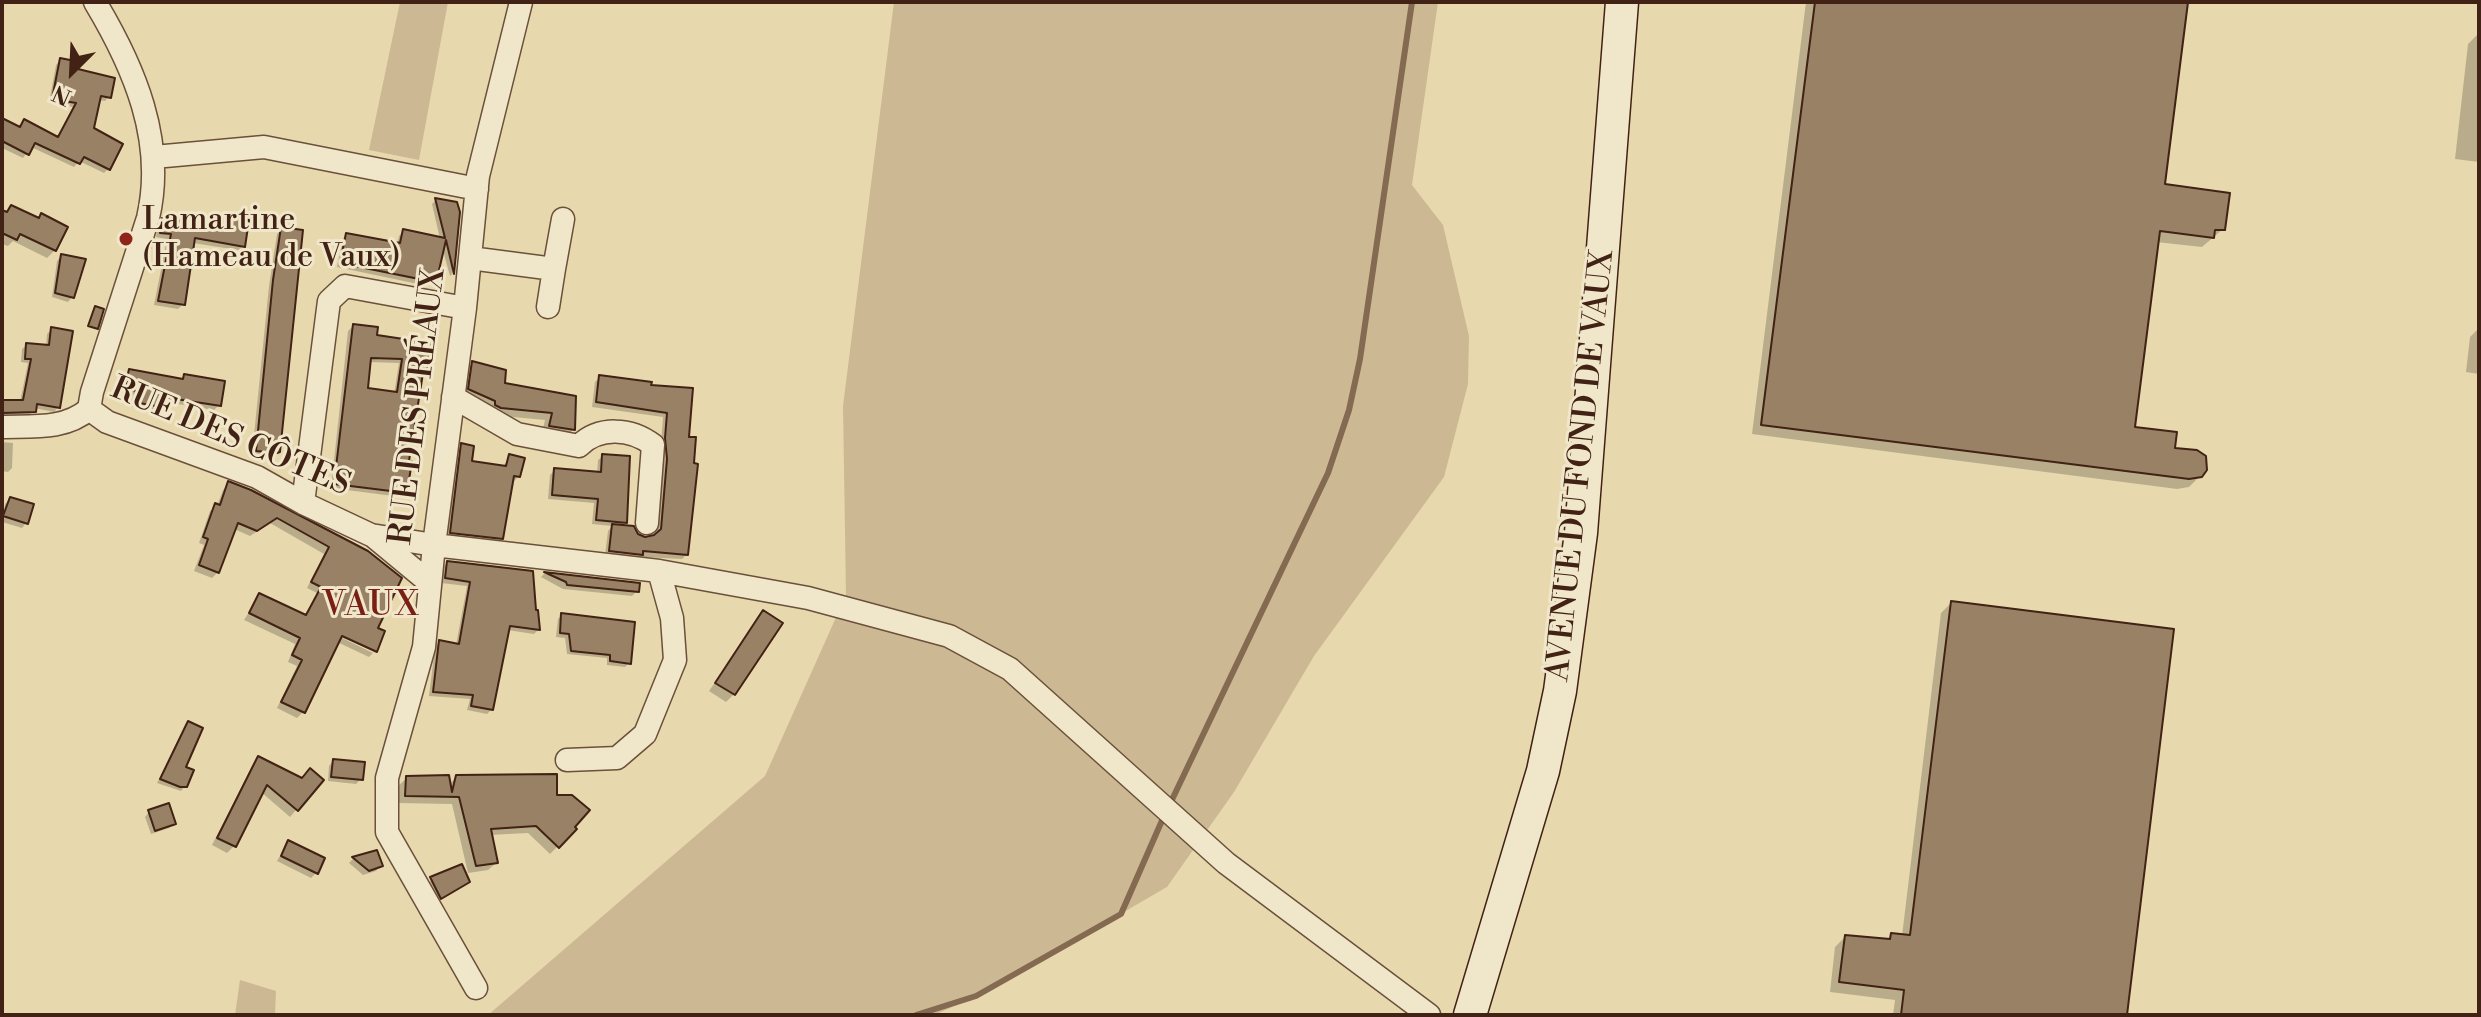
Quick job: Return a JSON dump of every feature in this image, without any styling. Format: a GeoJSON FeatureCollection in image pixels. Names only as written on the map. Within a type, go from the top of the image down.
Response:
{"type":"FeatureCollection","features":[{"type":"Feature","properties":{"kind":"street"},"geometry":{"type":"LineString","coordinates":[[89,409],[148,218],[154,157],[136,80],[95,2]]}},
{"type":"Feature","properties":{"kind":"street","name":"RUE DES PRÉAUX"},"geometry":{"type":"LineString","coordinates":[[476,988],[387,832],[387,778],[424,647],[477,189],[521,2]]}},
{"type":"Feature","properties":{"kind":"street","name":"AVENUE DU FOND DE VAUX"},"geometry":{"type":"LineString","coordinates":[[1470,1015],[1543,771],[1560,691],[1581,533],[1622,2]]}},
{"type":"Feature","properties":{"kind":"street"},"geometry":{"type":"LineString","coordinates":[[154,157],[264,147],[477,189]]}},
{"type":"Feature","properties":{"kind":"street"},"geometry":{"type":"LineString","coordinates":[[548,307],[563,219]]}},
{"type":"Feature","properties":{"kind":"street"},"geometry":{"type":"LineString","coordinates":[[470,258],[554,269]]}},
{"type":"Feature","properties":{"kind":"street"},"geometry":{"type":"LineString","coordinates":[[303,503],[329,301],[345,286],[465,308]]}},
{"type":"Feature","properties":{"kind":"street"},"geometry":{"type":"LineString","coordinates":[[453,397],[517,434],[579,446],[589,436],[615,431],[641,436],[653,445],[647,523]]}},
{"type":"Feature","properties":{"kind":"street","name":"RUE DES CÔTES"},"geometry":{"type":"LineString","coordinates":[[2,427],[56,425],[78,419],[89,409],[107,422],[257,477],[371,535],[659,571],[808,598],[949,636],[1010,669],[1226,863],[1429,1015]]}},
{"type":"Feature","properties":{"kind":"street"},"geometry":{"type":"LineString","coordinates":[[371,535],[430,583]]}},
{"type":"Feature","properties":{"kind":"street"},"geometry":{"type":"LineString","coordinates":[[567,760],[617,758],[645,734],[675,660],[672,618],[659,571]]}},
{"type":"Feature","properties":{"kind":"shaded area"},"geometry":{"type":"Polygon","coordinates":[[[400,2],[448,2],[419,160],[369,150],[400,2]]]}},
{"type":"Feature","properties":{"kind":"shaded area"},"geometry":{"type":"Polygon","coordinates":[[[894,2],[1438,2],[1412,185],[1443,225],[1469,336],[1468,384],[1444,477],[1314,656],[1234,792],[1167,887],[984,993],[934,1015],[488,1015],[765,776],[846,595],[843,406],[894,2]]]}},
{"type":"Feature","properties":{"kind":"shaded area"},"geometry":{"type":"Polygon","coordinates":[[[240,980],[276,991],[275,1015],[235,1015],[240,980]]]}},
{"type":"Feature","properties":{"kind":"building"},"geometry":{"type":"Polygon","coordinates":[[[1815,2],[2188,2],[2165,184],[2230,193],[2225,230],[2215,230],[2214,238],[2160,231],[2135,427],[2177,432],[2175,448],[2197,450],[2206,456],[2207,470],[2202,477],[2189,479],[1761,425],[1815,2]]]}},
{"type":"Feature","properties":{"kind":"building"},"geometry":{"type":"Polygon","coordinates":[[[60,58],[80,62],[78,69],[115,78],[111,98],[101,96],[94,128],[123,144],[110,170],[84,157],[80,164],[35,143],[29,155],[2,141],[2,118],[20,127],[24,119],[58,137],[76,103],[52,99],[60,58]]]}},
{"type":"Feature","properties":{"kind":"building"},"geometry":{"type":"Polygon","coordinates":[[[435,198],[457,202],[460,212],[454,274],[446,240],[437,279],[425,276],[424,280],[340,263],[346,233],[400,243],[403,229],[445,238],[435,198]]]}},
{"type":"Feature","properties":{"kind":"building"},"geometry":{"type":"Polygon","coordinates":[[[11,205],[39,218],[41,213],[68,227],[56,251],[20,234],[17,240],[2,233],[2,210],[7,212],[11,205]]]}},
{"type":"Feature","properties":{"kind":"building"},"geometry":{"type":"Polygon","coordinates":[[[220,215],[249,220],[245,247],[195,238],[185,305],[158,301],[171,234],[160,233],[162,218],[218,226],[220,215]]]}},
{"type":"Feature","properties":{"kind":"building"},"geometry":{"type":"Polygon","coordinates":[[[281,227],[303,230],[280,452],[277,453],[256,451],[281,227]]]}},
{"type":"Feature","properties":{"kind":"building"},"geometry":{"type":"Polygon","coordinates":[[[61,254],[86,259],[74,298],[55,293],[61,254]]]}},
{"type":"Feature","properties":{"kind":"building"},"geometry":{"type":"Polygon","coordinates":[[[95,306],[104,309],[98,329],[88,326],[95,306]]]}},
{"type":"Feature","properties":{"kind":"building"},"geometry":{"type":"Polygon","coordinates":[[[353,324],[378,327],[377,335],[430,343],[409,461],[412,461],[407,493],[334,484],[353,324]],[[371,358],[368,388],[397,392],[402,359],[371,358]]]}},
{"type":"Feature","properties":{"kind":"building"},"geometry":{"type":"Polygon","coordinates":[[[51,327],[73,331],[60,408],[37,404],[36,412],[2,413],[2,400],[23,400],[31,359],[25,359],[26,343],[49,345],[51,327]]]}},
{"type":"Feature","properties":{"kind":"building"},"geometry":{"type":"Polygon","coordinates":[[[472,361],[506,370],[505,383],[576,396],[575,430],[549,426],[552,413],[501,408],[495,405],[495,401],[468,389],[472,361]]]}},
{"type":"Feature","properties":{"kind":"building"},"geometry":{"type":"Polygon","coordinates":[[[129,369],[183,379],[184,374],[225,381],[221,406],[163,397],[161,407],[134,402],[136,391],[125,388],[129,369]]]}},
{"type":"Feature","properties":{"kind":"building"},"geometry":{"type":"Polygon","coordinates":[[[599,375],[652,382],[651,385],[693,388],[689,437],[696,437],[694,463],[698,464],[688,555],[609,551],[612,524],[634,526],[638,534],[645,537],[661,529],[667,413],[596,402],[599,375]]]}},
{"type":"Feature","properties":{"kind":"building"},"geometry":{"type":"Polygon","coordinates":[[[461,443],[474,446],[472,461],[506,466],[509,454],[525,458],[520,477],[514,476],[503,539],[450,533],[461,443]]]}},
{"type":"Feature","properties":{"kind":"building"},"geometry":{"type":"Polygon","coordinates":[[[602,454],[630,456],[627,523],[596,520],[598,499],[552,495],[554,468],[601,472],[602,454]]]}},
{"type":"Feature","properties":{"kind":"building"},"geometry":{"type":"Polygon","coordinates":[[[228,481],[368,551],[402,578],[378,628],[385,631],[377,652],[342,636],[305,713],[281,702],[302,660],[292,655],[300,638],[249,613],[259,593],[306,615],[321,587],[311,582],[329,547],[277,518],[257,531],[238,523],[219,573],[199,565],[208,539],[203,537],[215,503],[220,505],[228,481]]]}},
{"type":"Feature","properties":{"kind":"building"},"geometry":{"type":"Polygon","coordinates":[[[10,497],[34,504],[28,524],[3,516],[10,497]]]}},
{"type":"Feature","properties":{"kind":"building"},"geometry":{"type":"Polygon","coordinates":[[[447,561],[533,571],[540,630],[510,626],[493,710],[471,706],[473,695],[433,692],[439,640],[459,644],[470,582],[445,578],[447,561]]]}},
{"type":"Feature","properties":{"kind":"building"},"geometry":{"type":"Polygon","coordinates":[[[544,572],[640,583],[639,592],[567,585],[544,572]]]}},
{"type":"Feature","properties":{"kind":"building"},"geometry":{"type":"Polygon","coordinates":[[[1951,601],[2174,629],[2127,1015],[1901,1015],[1904,990],[1839,982],[1845,935],[1890,939],[1891,933],[1910,935],[1951,601]]]}},
{"type":"Feature","properties":{"kind":"building"},"geometry":{"type":"Polygon","coordinates":[[[763,610],[783,623],[735,695],[715,683],[763,610]]]}},
{"type":"Feature","properties":{"kind":"building"},"geometry":{"type":"Polygon","coordinates":[[[561,613],[635,622],[631,664],[610,661],[610,655],[571,651],[569,634],[560,633],[561,613]]]}},
{"type":"Feature","properties":{"kind":"building"},"geometry":{"type":"Polygon","coordinates":[[[188,721],[203,728],[186,767],[194,770],[187,787],[180,787],[160,779],[188,721]]]}},
{"type":"Feature","properties":{"kind":"building"},"geometry":{"type":"Polygon","coordinates":[[[258,756],[302,778],[310,768],[324,780],[298,811],[267,785],[236,847],[217,838],[258,756]]]}},
{"type":"Feature","properties":{"kind":"building"},"geometry":{"type":"Polygon","coordinates":[[[333,759],[365,762],[363,780],[331,777],[333,759]]]}},
{"type":"Feature","properties":{"kind":"building"},"geometry":{"type":"Polygon","coordinates":[[[557,774],[557,795],[572,795],[590,810],[559,848],[536,826],[491,829],[498,863],[476,866],[459,797],[405,796],[406,776],[449,775],[452,792],[456,775],[557,774]]]}},
{"type":"Feature","properties":{"kind":"building"},"geometry":{"type":"Polygon","coordinates":[[[169,803],[176,824],[155,831],[148,810],[169,803]]]}},
{"type":"Feature","properties":{"kind":"building"},"geometry":{"type":"Polygon","coordinates":[[[288,840],[325,858],[318,874],[281,856],[288,840]]]}},
{"type":"Feature","properties":{"kind":"building"},"geometry":{"type":"Polygon","coordinates":[[[377,850],[383,866],[369,871],[352,857],[377,850]]]}},
{"type":"Feature","properties":{"kind":"building"},"geometry":{"type":"Polygon","coordinates":[[[462,864],[470,882],[441,899],[430,877],[462,864]]]}},
{"type":"Feature","properties":{"kind":"waterway"},"geometry":{"type":"LineString","coordinates":[[1169,806],[1328,473],[1349,410],[1360,359],[1412,2]]}},
{"type":"Feature","properties":{"kind":"waterway"},"geometry":{"type":"LineString","coordinates":[[916,1015],[976,996],[1121,914],[1164,816]]}},
{"type":"Feature","properties":{"kind":"place","name":"Lamartine (Hameau de Vaux)"},"geometry":{"type":"Point","coordinates":[126,239]}},
{"type":"Feature","properties":{"kind":"district","name":"VAUX"},"geometry":{"type":"Point","coordinates":[371,607]}}]}
